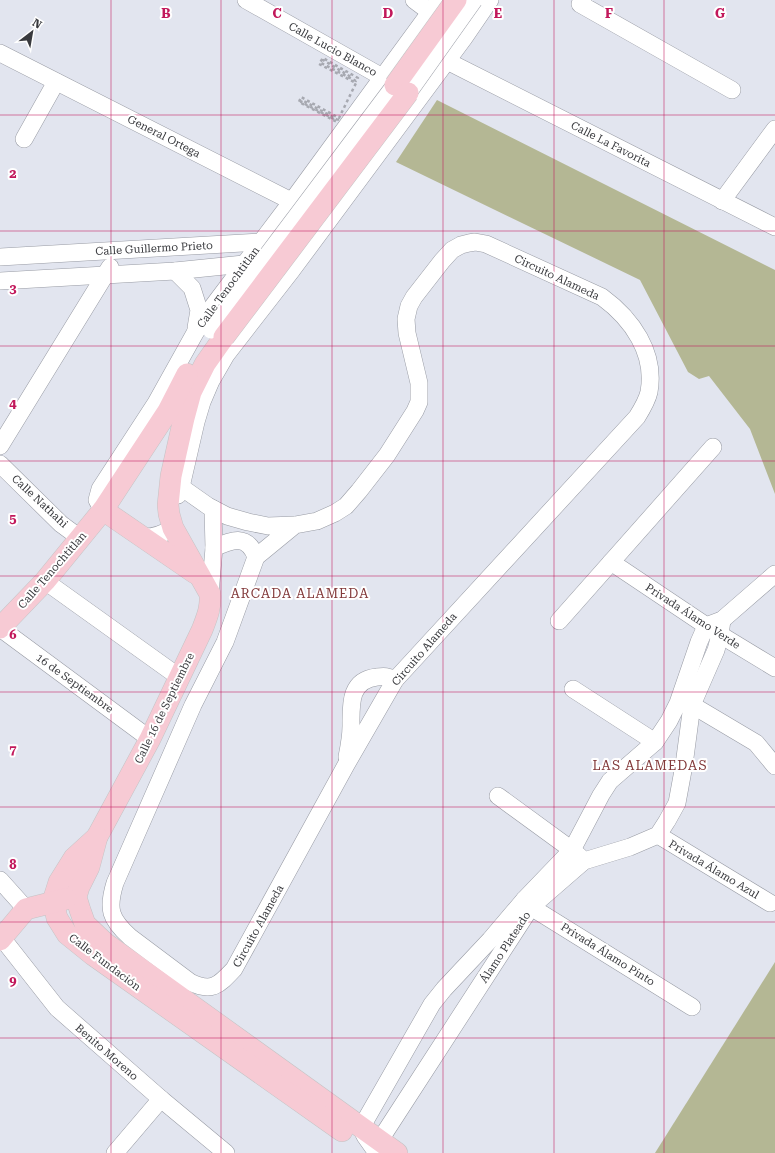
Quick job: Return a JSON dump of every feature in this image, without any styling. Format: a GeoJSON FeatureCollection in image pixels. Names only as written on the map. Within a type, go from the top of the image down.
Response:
{"type":"FeatureCollection","features":[{"type":"Feature","properties":{"kind":"main road"},"geometry":{"type":"LineString","coordinates":[[401,88],[456,0]]}},
{"type":"Feature","properties":{"kind":"main road","name":"Calle Tenochtitlan"},"geometry":{"type":"LineString","coordinates":[[0,628],[45,581],[102,510],[168,411],[210,333],[401,88]]}},
{"type":"Feature","properties":{"kind":"main road"},"geometry":{"type":"LineString","coordinates":[[210,333],[205,364],[191,392],[184,418],[176,481],[168,505],[171,521],[210,594]]}},
{"type":"Feature","properties":{"kind":"main road"},"geometry":{"type":"LineString","coordinates":[[102,510],[199,575]]}},
{"type":"Feature","properties":{"kind":"main road","name":"Calle 16 de Septiembre"},"geometry":{"type":"LineString","coordinates":[[96,837],[150,738],[202,630],[208,615],[210,594]]}},
{"type":"Feature","properties":{"kind":"main road"},"geometry":{"type":"LineString","coordinates":[[1,939],[26,909],[76,897],[79,887],[89,868],[96,837]]}},
{"type":"Feature","properties":{"kind":"main road"},"geometry":{"type":"LineString","coordinates":[[53,902],[59,882],[74,858],[96,837]]}},
{"type":"Feature","properties":{"kind":"main road","name":"Calle Fundación"},"geometry":{"type":"LineString","coordinates":[[76,897],[85,924],[105,944],[371,1142]]}},
{"type":"Feature","properties":{"kind":"main road","name":"Calle Fundación"},"geometry":{"type":"LineString","coordinates":[[53,902],[57,918],[67,934],[93,954],[286,1092],[371,1142],[397,1153]]}},
{"type":"Feature","properties":{"kind":"street","name":"Calle Lucio Blanco"},"geometry":{"type":"LineString","coordinates":[[246,0],[401,88]]}},
{"type":"Feature","properties":{"kind":"street"},"geometry":{"type":"LineString","coordinates":[[414,0],[434,6],[464,38]]}},
{"type":"Feature","properties":{"kind":"street"},"geometry":{"type":"LineString","coordinates":[[401,88],[474,0]]}},
{"type":"Feature","properties":{"kind":"street"},"geometry":{"type":"LineString","coordinates":[[401,88],[447,61],[490,0]]}},
{"type":"Feature","properties":{"kind":"street"},"geometry":{"type":"LineString","coordinates":[[583,0],[580,4],[732,90]]}},
{"type":"Feature","properties":{"kind":"street"},"geometry":{"type":"LineString","coordinates":[[176,481],[210,381],[226,355],[292,270],[329,219],[401,88],[434,6]]}},
{"type":"Feature","properties":{"kind":"street","name":"General Ortega"},"geometry":{"type":"LineString","coordinates":[[0,53],[329,219]]}},
{"type":"Feature","properties":{"kind":"street","name":"Calle La Favorita"},"geometry":{"type":"LineString","coordinates":[[447,61],[775,227]]}},
{"type":"Feature","properties":{"kind":"street"},"geometry":{"type":"LineString","coordinates":[[24,139],[56,82]]}},
{"type":"Feature","properties":{"kind":"street","name":"Calle Tenochtitlan"},"geometry":{"type":"LineString","coordinates":[[210,333],[244,264],[292,201],[401,88]]}},
{"type":"Feature","properties":{"kind":"street"},"geometry":{"type":"LineString","coordinates":[[722,201],[775,129]]}},
{"type":"Feature","properties":{"kind":"street","name":"Calle Guillermo Prieto"},"geometry":{"type":"LineString","coordinates":[[0,257],[261,242],[307,249]]}},
{"type":"Feature","properties":{"kind":"street","name":"Circuito Alameda"},"geometry":{"type":"LineString","coordinates":[[176,481],[212,509],[227,516],[268,526],[296,525],[317,521],[335,514],[346,506],[387,455],[415,411],[419,402],[419,383],[407,333],[406,319],[409,306],[418,291],[442,261],[452,250],[461,245],[475,242],[486,244],[602,297],[614,306],[632,326],[642,343],[647,358],[650,372],[648,393],[644,406],[637,417],[395,680],[234,969],[224,981],[217,986],[198,986],[190,982],[121,929],[116,922],[110,905],[112,894],[115,883],[192,705],[225,642],[256,557],[296,525]]}},
{"type":"Feature","properties":{"kind":"street"},"geometry":{"type":"LineString","coordinates":[[0,446],[106,274],[118,250]]}},
{"type":"Feature","properties":{"kind":"street","name":"Calle Guillermo Prieto"},"geometry":{"type":"LineString","coordinates":[[0,281],[244,264],[292,270]]}},
{"type":"Feature","properties":{"kind":"street"},"geometry":{"type":"LineString","coordinates":[[175,270],[192,288],[199,310],[210,333]]}},
{"type":"Feature","properties":{"kind":"street"},"geometry":{"type":"LineString","coordinates":[[560,621],[713,447]]}},
{"type":"Feature","properties":{"kind":"street","name":"Calle Nathahi"},"geometry":{"type":"LineString","coordinates":[[0,464],[61,524],[80,538]]}},
{"type":"Feature","properties":{"kind":"street"},"geometry":{"type":"LineString","coordinates":[[210,594],[214,548],[212,509]]}},
{"type":"Feature","properties":{"kind":"street"},"geometry":{"type":"LineString","coordinates":[[142,537],[158,536],[171,521]]}},
{"type":"Feature","properties":{"kind":"street"},"geometry":{"type":"LineString","coordinates":[[214,548],[231,541],[242,541],[251,548],[256,557]]}},
{"type":"Feature","properties":{"kind":"street","name":"Privada Álamo Verde"},"geometry":{"type":"LineString","coordinates":[[611,562],[716,627],[775,668]]}},
{"type":"Feature","properties":{"kind":"street"},"geometry":{"type":"LineString","coordinates":[[498,796],[578,856],[601,795],[610,781],[655,742],[669,722],[685,704],[716,650],[716,627],[775,574]]}},
{"type":"Feature","properties":{"kind":"street"},"geometry":{"type":"LineString","coordinates":[[45,581],[179,676]]}},
{"type":"Feature","properties":{"kind":"street","name":"16 de Septiembre"},"geometry":{"type":"LineString","coordinates":[[0,628],[150,738]]}},
{"type":"Feature","properties":{"kind":"street"},"geometry":{"type":"LineString","coordinates":[[346,766],[351,728],[352,695],[360,684],[369,678],[388,676],[395,680]]}},
{"type":"Feature","properties":{"kind":"street"},"geometry":{"type":"LineString","coordinates":[[572,689],[655,742]]}},
{"type":"Feature","properties":{"kind":"street"},"geometry":{"type":"LineString","coordinates":[[685,704],[756,743],[775,766]]}},
{"type":"Feature","properties":{"kind":"street"},"geometry":{"type":"LineString","coordinates":[[658,835],[677,803],[684,765],[685,704]]}},
{"type":"Feature","properties":{"kind":"street","name":"Álamo Plateado"},"geometry":{"type":"LineString","coordinates":[[371,1142],[432,1004],[444,989],[527,903],[578,856],[630,847],[658,835]]}},
{"type":"Feature","properties":{"kind":"street","name":"Privada Álamo Azul"},"geometry":{"type":"LineString","coordinates":[[658,835],[770,904]]}},
{"type":"Feature","properties":{"kind":"street"},"geometry":{"type":"LineString","coordinates":[[0,880],[26,909]]}},
{"type":"Feature","properties":{"kind":"street","name":"Álamo Plateado"},"geometry":{"type":"LineString","coordinates":[[371,1142],[527,903]]}},
{"type":"Feature","properties":{"kind":"street","name":"Privada Álamo Pinto"},"geometry":{"type":"LineString","coordinates":[[527,903],[692,1007]]}},
{"type":"Feature","properties":{"kind":"street","name":"Benito Moreno"},"geometry":{"type":"LineString","coordinates":[[1,939],[58,1008],[161,1099],[226,1153]]}},
{"type":"Feature","properties":{"kind":"street"},"geometry":{"type":"LineString","coordinates":[[115,1153],[161,1099]]}},
{"type":"Feature","properties":{"kind":"path"},"geometry":{"type":"LineString","coordinates":[[334,119],[301,102],[302,100],[338,120],[337,122],[299,102],[302,97],[339,118],[356,83],[319,64],[323,58],[358,78],[356,81],[321,63],[323,60],[351,76]]}},
{"type":"Feature","properties":{"kind":"green space"},"geometry":{"type":"Polygon","coordinates":[[[437,100],[775,270],[775,494],[750,429],[709,376],[699,379],[688,372],[640,280],[396,162],[437,100]]]}},
{"type":"Feature","properties":{"kind":"green space"},"geometry":{"type":"Polygon","coordinates":[[[775,962],[775,1153],[655,1153],[775,962]]]}},
{"type":"Feature","properties":{"kind":"district","name":"ARCADA ALAMEDA"},"geometry":{"type":"Point","coordinates":[300,593]}},
{"type":"Feature","properties":{"kind":"district","name":"LAS ALAMEDAS"},"geometry":{"type":"Point","coordinates":[650,765]}}]}
